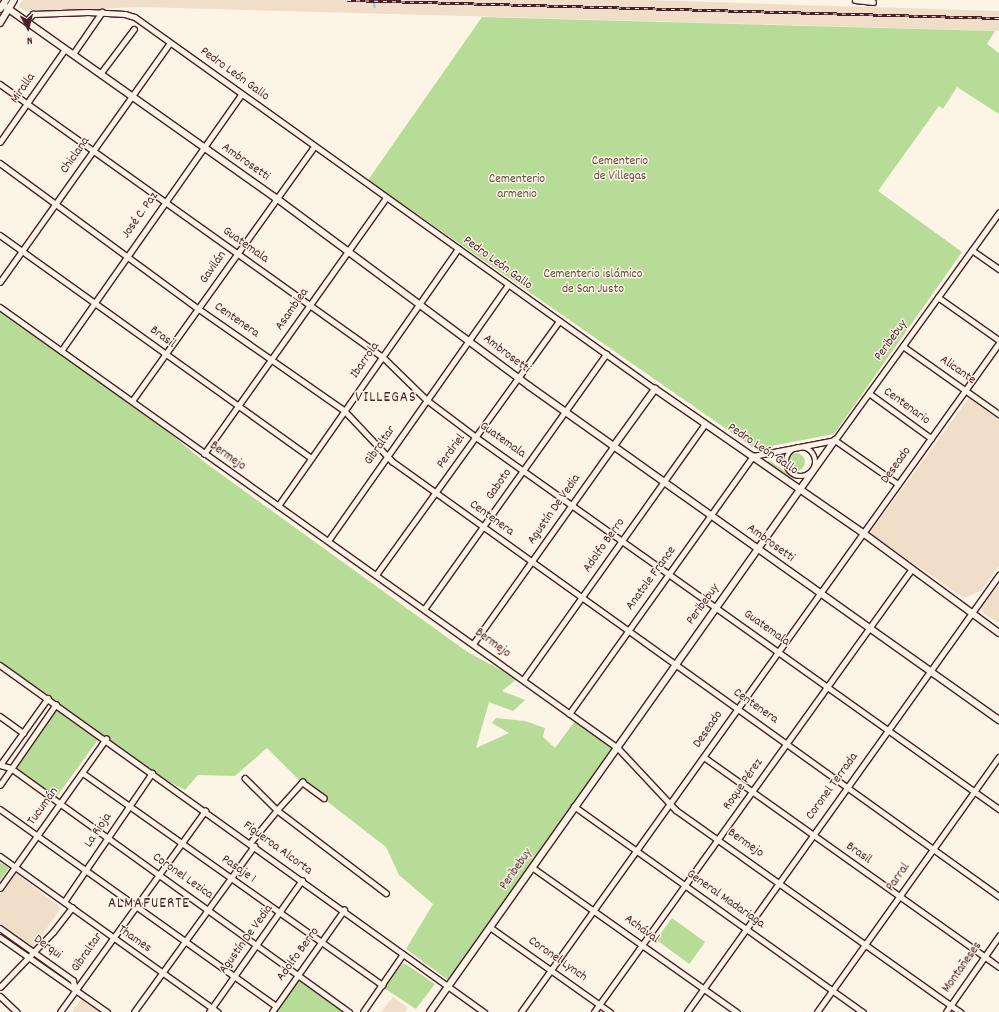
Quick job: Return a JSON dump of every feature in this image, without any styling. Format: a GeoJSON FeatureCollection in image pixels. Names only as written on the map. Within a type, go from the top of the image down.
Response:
{"type":"FeatureCollection","features":[{"type":"Feature","properties":{"kind":"street"},"geometry":{"type":"LineString","coordinates":[[0,23],[4,6],[14,0]]}},
{"type":"Feature","properties":{"kind":"street"},"geometry":{"type":"LineString","coordinates":[[855,0],[873,2]]}},
{"type":"Feature","properties":{"kind":"street","name":"Ambrosetti"},"geometry":{"type":"LineString","coordinates":[[4,6],[202,148],[276,198],[564,412],[999,720]]}},
{"type":"Feature","properties":{"kind":"street"},"geometry":{"type":"LineString","coordinates":[[72,54],[102,12]]}},
{"type":"Feature","properties":{"kind":"street","name":"Pedro León Gallo"},"geometry":{"type":"LineString","coordinates":[[26,21],[37,13],[102,12],[130,15],[508,285],[862,533],[999,633]]}},
{"type":"Feature","properties":{"kind":"street"},"geometry":{"type":"LineString","coordinates":[[100,74],[134,29]]}},
{"type":"Feature","properties":{"kind":"street","name":"Chiclana"},"geometry":{"type":"LineString","coordinates":[[0,282],[130,97],[170,43]]}},
{"type":"Feature","properties":{"kind":"street","name":"Miralla"},"geometry":{"type":"LineString","coordinates":[[0,142],[65,49]]}},
{"type":"Feature","properties":{"kind":"street","name":"Guatemala"},"geometry":{"type":"LineString","coordinates":[[0,84],[164,203],[382,356],[427,400],[476,437],[623,540],[999,809]]}},
{"type":"Feature","properties":{"kind":"street","name":"José C. Paz"},"geometry":{"type":"LineString","coordinates":[[61,351],[202,148],[242,95]]}},
{"type":"Feature","properties":{"kind":"street","name":"Gavilán"},"geometry":{"type":"LineString","coordinates":[[132,401],[314,147]]}},
{"type":"Feature","properties":{"kind":"street","name":"Centenera"},"geometry":{"type":"LineString","coordinates":[[0,163],[199,309],[345,411],[387,457],[436,493],[628,632],[848,786],[933,850],[999,896]]}},
{"type":"Feature","properties":{"kind":"street","name":"Asamblea"},"geometry":{"type":"LineString","coordinates":[[204,454],[386,198]]}},
{"type":"Feature","properties":{"kind":"street","name":"Peribebuy"},"geometry":{"type":"LineString","coordinates":[[430,1012],[574,806],[618,748],[800,489],[999,213]]}},
{"type":"Feature","properties":{"kind":"street","name":"Brasil"},"geometry":{"type":"LineString","coordinates":[[0,235],[311,458]]}},
{"type":"Feature","properties":{"kind":"street","name":"Ibarrola"},"geometry":{"type":"LineString","coordinates":[[278,506],[458,249]]}},
{"type":"Feature","properties":{"kind":"street"},"geometry":{"type":"LineString","coordinates":[[972,250],[999,269]]}},
{"type":"Feature","properties":{"kind":"street","name":"Gibraltar"},"geometry":{"type":"LineString","coordinates":[[328,541],[508,285]]}},
{"type":"Feature","properties":{"kind":"street"},"geometry":{"type":"LineString","coordinates":[[938,297],[999,342]]}},
{"type":"Feature","properties":{"kind":"street","name":"Bermejo"},"geometry":{"type":"LineString","coordinates":[[0,307],[204,454],[425,608],[569,714],[618,748],[670,804],[960,1012]]}},
{"type":"Feature","properties":{"kind":"street","name":"Perdriel"},"geometry":{"type":"LineString","coordinates":[[376,575],[559,321]]}},
{"type":"Feature","properties":{"kind":"street","name":"Deseado"},"geometry":{"type":"LineString","coordinates":[[521,1012],[999,342]]}},
{"type":"Feature","properties":{"kind":"street","name":"Alicante"},"geometry":{"type":"LineString","coordinates":[[903,346],[999,414]]}},
{"type":"Feature","properties":{"kind":"street","name":"Gaboto"},"geometry":{"type":"LineString","coordinates":[[425,608],[606,354]]}},
{"type":"Feature","properties":{"kind":"street","name":"Agustín De Vedia"},"geometry":{"type":"LineString","coordinates":[[473,644],[655,389]]}},
{"type":"Feature","properties":{"kind":"street","name":"Centenario"},"geometry":{"type":"LineString","coordinates":[[869,393],[930,438]]}},
{"type":"Feature","properties":{"kind":"street","name":"Adolfo Berro"},"geometry":{"type":"LineString","coordinates":[[523,680],[705,424]]}},
{"type":"Feature","properties":{"kind":"street"},"geometry":{"type":"LineString","coordinates":[[753,456],[835,440],[898,484]]}},
{"type":"Feature","properties":{"kind":"street"},"geometry":{"type":"LineString","coordinates":[[798,447],[808,448],[814,455],[816,464],[812,473],[798,477],[786,467],[786,456],[798,447]]}},
{"type":"Feature","properties":{"kind":"street","name":"Anatole France"},"geometry":{"type":"LineString","coordinates":[[569,714],[753,456]]}},
{"type":"Feature","properties":{"kind":"street","name":"Roque Pérez"},"geometry":{"type":"LineString","coordinates":[[594,1012],[719,840],[911,570]]}},
{"type":"Feature","properties":{"kind":"street","name":"Coronel Terrada"},"geometry":{"type":"LineString","coordinates":[[687,1012],[999,575]]}},
{"type":"Feature","properties":{"kind":"street","name":"Figueroa Alcorta"},"geometry":{"type":"LineString","coordinates":[[0,665],[344,910],[484,1012]]}},
{"type":"Feature","properties":{"kind":"street"},"geometry":{"type":"LineString","coordinates":[[0,765],[48,698]]}},
{"type":"Feature","properties":{"kind":"street"},"geometry":{"type":"LineString","coordinates":[[0,785],[56,704]]}},
{"type":"Feature","properties":{"kind":"street"},"geometry":{"type":"LineString","coordinates":[[0,716],[22,733]]}},
{"type":"Feature","properties":{"kind":"street","name":"Tucumán"},"geometry":{"type":"LineString","coordinates":[[0,888],[106,740]]}},
{"type":"Feature","properties":{"kind":"street","name":"Brasil"},"geometry":{"type":"LineString","coordinates":[[704,757],[999,967]]}},
{"type":"Feature","properties":{"kind":"street","name":"Parral"},"geometry":{"type":"LineString","coordinates":[[817,1012],[999,757]]}},
{"type":"Feature","properties":{"kind":"street","name":"Coronel Lezica"},"geometry":{"type":"LineString","coordinates":[[0,765],[11,768],[108,839],[209,909],[257,946],[299,974],[349,1012]]}},
{"type":"Feature","properties":{"kind":"street","name":"Pasaje 1"},"geometry":{"type":"LineString","coordinates":[[82,772],[382,985]]}},
{"type":"Feature","properties":{"kind":"street","name":"La Rioja"},"geometry":{"type":"LineString","coordinates":[[64,902],[152,773]]}},
{"type":"Feature","properties":{"kind":"street"},"geometry":{"type":"LineString","coordinates":[[245,778],[277,810],[386,893]]}},
{"type":"Feature","properties":{"kind":"street"},"geometry":{"type":"LineString","coordinates":[[134,1012],[232,879],[252,845],[277,810],[301,782],[324,798]]}},
{"type":"Feature","properties":{"kind":"street","name":"General Madariaga"},"geometry":{"type":"LineString","coordinates":[[574,806],[863,1012]]}},
{"type":"Feature","properties":{"kind":"street"},"geometry":{"type":"LineString","coordinates":[[0,809],[276,1006]]}},
{"type":"Feature","properties":{"kind":"street","name":"Gibraltar"},"geometry":{"type":"LineString","coordinates":[[60,1012],[135,905],[205,811]]}},
{"type":"Feature","properties":{"kind":"street","name":"Thames"},"geometry":{"type":"LineString","coordinates":[[0,856],[112,938],[163,973],[210,1010],[218,1012]]}},
{"type":"Feature","properties":{"kind":"street","name":"Achával"},"geometry":{"type":"LineString","coordinates":[[532,867],[595,910],[737,1012]]}},
{"type":"Feature","properties":{"kind":"street","name":"Agustín De Vedia"},"geometry":{"type":"LineString","coordinates":[[210,1010],[257,946],[302,880]]}},
{"type":"Feature","properties":{"kind":"street"},"geometry":{"type":"LineString","coordinates":[[0,987],[53,932],[72,908]]}},
{"type":"Feature","properties":{"kind":"street","name":"Adolfo Berro"},"geometry":{"type":"LineString","coordinates":[[272,1012],[344,910]]}},
{"type":"Feature","properties":{"kind":"street","name":"Coronel Lynch"},"geometry":{"type":"LineString","coordinates":[[490,927],[610,1012]]}},
{"type":"Feature","properties":{"kind":"street","name":"Derqui"},"geometry":{"type":"LineString","coordinates":[[0,928],[73,980],[76,990]]}},
{"type":"Feature","properties":{"kind":"street","name":"Montañeses"},"geometry":{"type":"LineString","coordinates":[[946,1012],[999,936]]}},
{"type":"Feature","properties":{"kind":"street","name":"Derqui"},"geometry":{"type":"LineString","coordinates":[[0,937],[107,1012]]}},
{"type":"Feature","properties":{"kind":"street"},"geometry":{"type":"LineString","coordinates":[[363,1012],[404,954]]}},
{"type":"Feature","properties":{"kind":"street"},"geometry":{"type":"LineString","coordinates":[[0,996],[17,1012]]}},
{"type":"Feature","properties":{"kind":"shaded area"},"geometry":{"type":"Polygon","coordinates":[[[23,0],[645,0],[999,11],[999,31],[141,7],[28,12],[18,7],[23,0]]]}},
{"type":"Feature","properties":{"kind":"shaded area"},"geometry":{"type":"Polygon","coordinates":[[[969,398],[999,420],[999,566],[981,591],[964,598],[872,535],[871,531],[969,398]]]}},
{"type":"Feature","properties":{"kind":"shaded area"},"geometry":{"type":"Polygon","coordinates":[[[999,584],[999,623],[983,613],[982,607],[999,584]]]}},
{"type":"Feature","properties":{"kind":"shaded area"},"geometry":{"type":"Polygon","coordinates":[[[16,873],[61,908],[33,948],[0,923],[0,894],[16,873]]]}},
{"type":"Feature","properties":{"kind":"shaded area"},"geometry":{"type":"Polygon","coordinates":[[[393,997],[408,1008],[405,1012],[381,1012],[393,997]]]}},
{"type":"Feature","properties":{"kind":"shaded area"},"geometry":{"type":"Polygon","coordinates":[[[81,999],[100,1012],[72,1012],[81,999]]]}},
{"type":"Feature","properties":{"kind":"green space","name":"Cementerio de Villegas"},"geometry":{"type":"Polygon","coordinates":[[[482,17],[995,31],[987,44],[999,53],[999,114],[957,87],[943,109],[939,106],[878,191],[962,252],[834,434],[755,449],[368,180],[482,17]]]}},
{"type":"Feature","properties":{"kind":"green space"},"geometry":{"type":"Polygon","coordinates":[[[0,311],[167,431],[207,464],[466,651],[517,679],[502,691],[525,700],[513,711],[489,702],[476,748],[509,733],[492,723],[496,718],[525,721],[545,728],[543,737],[555,748],[575,721],[613,749],[448,980],[406,949],[433,904],[399,875],[386,847],[298,779],[267,748],[235,776],[198,775],[185,790],[152,773],[0,665],[0,311]]]}},
{"type":"Feature","properties":{"kind":"green space"},"geometry":{"type":"Polygon","coordinates":[[[796,453],[802,456],[805,462],[802,468],[796,471],[790,468],[787,462],[790,456],[796,453]]]}},
{"type":"Feature","properties":{"kind":"green space"},"geometry":{"type":"Polygon","coordinates":[[[769,460],[794,478],[794,479],[768,463],[769,460]]]}},
{"type":"Feature","properties":{"kind":"green space"},"geometry":{"type":"Polygon","coordinates":[[[57,706],[100,737],[55,799],[12,768],[57,706]]]}},
{"type":"Feature","properties":{"kind":"green space"},"geometry":{"type":"Polygon","coordinates":[[[0,862],[9,868],[0,881],[0,862]]]}},
{"type":"Feature","properties":{"kind":"green space"},"geometry":{"type":"Polygon","coordinates":[[[672,918],[705,942],[689,964],[656,940],[672,918]]]}},
{"type":"Feature","properties":{"kind":"green space"},"geometry":{"type":"Polygon","coordinates":[[[402,964],[406,964],[435,984],[416,1009],[384,988],[402,964]]]}},
{"type":"Feature","properties":{"kind":"green space"},"geometry":{"type":"Polygon","coordinates":[[[302,979],[343,1012],[276,1012],[299,980],[302,979]]]}},
{"type":"Feature","properties":{"kind":"waterway"},"geometry":{"type":"LineString","coordinates":[[374,0],[375,7]]}},
{"type":"Feature","properties":{"kind":"railway"},"geometry":{"type":"LineString","coordinates":[[347,0],[999,18]]}},
{"type":"Feature","properties":{"kind":"district","name":"VILLEGAS"},"geometry":{"type":"Point","coordinates":[386,399]}},
{"type":"Feature","properties":{"kind":"district","name":"ALMAFUERTE"},"geometry":{"type":"Point","coordinates":[149,905]}},
{"type":"Feature","properties":{"kind":"park label","name":"Cementerio armenio"},"geometry":{"type":"Point","coordinates":[517,188]}},
{"type":"Feature","properties":{"kind":"park label","name":"Cementerio islámico de San Justo"},"geometry":{"type":"Point","coordinates":[593,284]}}]}
